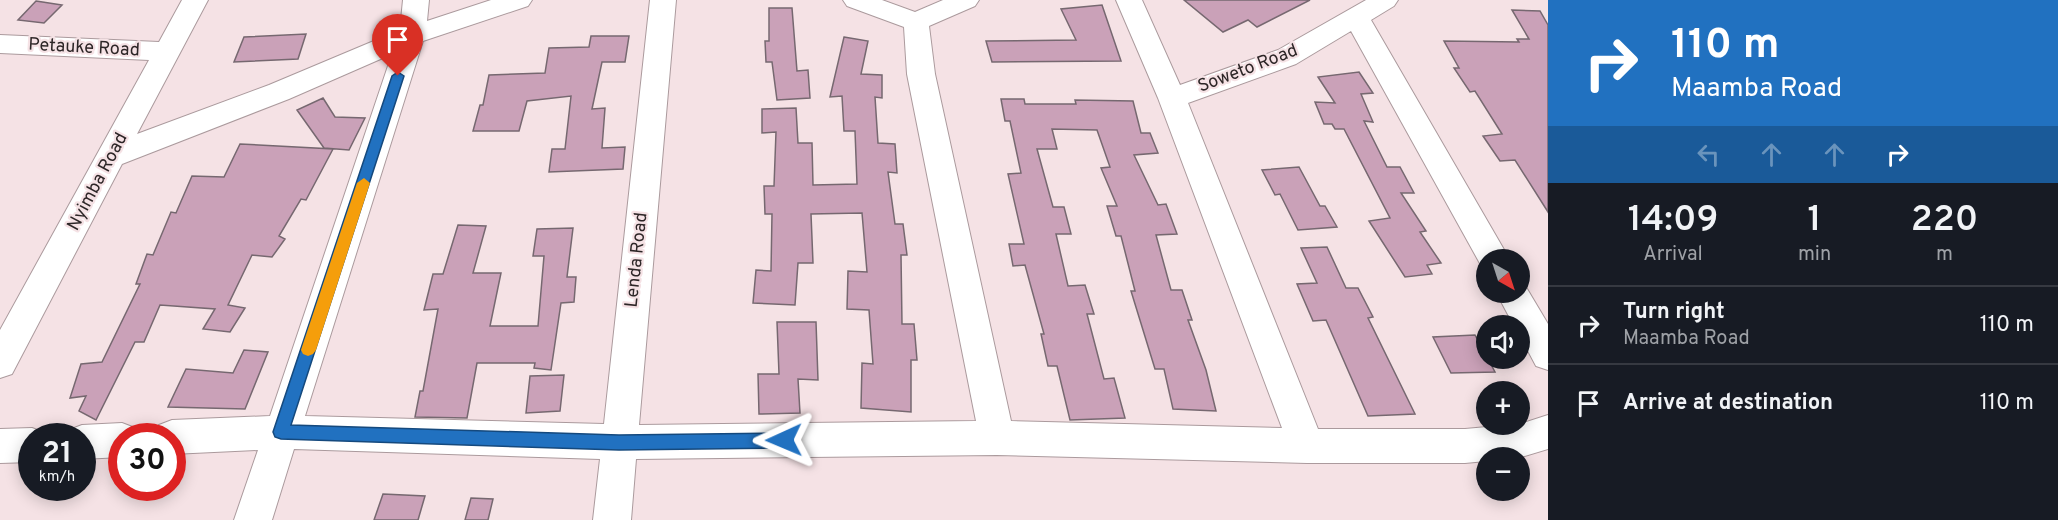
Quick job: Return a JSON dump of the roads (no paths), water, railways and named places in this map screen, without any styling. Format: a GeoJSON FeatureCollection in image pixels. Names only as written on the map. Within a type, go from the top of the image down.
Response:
{"type":"FeatureCollection","features":[{"type":"Feature","properties":{"kind":"street","name":"Nyimba Road"},"geometry":{"type":"LineString","coordinates":[[0,363],[195,0]]}},
{"type":"Feature","properties":{"kind":"street"},"geometry":{"type":"LineString","coordinates":[[253,520],[412,35],[416,0]]}},
{"type":"Feature","properties":{"kind":"street"},"geometry":{"type":"LineString","coordinates":[[111,156],[279,92],[412,35],[519,0]]}},
{"type":"Feature","properties":{"kind":"street","name":"Lenda Road"},"geometry":{"type":"LineString","coordinates":[[612,520],[663,0]]}},
{"type":"Feature","properties":{"kind":"street"},"geometry":{"type":"LineString","coordinates":[[856,0],[916,22],[966,0]]}},
{"type":"Feature","properties":{"kind":"street"},"geometry":{"type":"LineString","coordinates":[[1129,0],[1172,98],[1307,446]]}},
{"type":"Feature","properties":{"kind":"street","name":"Soweto Road"},"geometry":{"type":"LineString","coordinates":[[1172,98],[1287,57],[1385,0]]}},
{"type":"Feature","properties":{"kind":"street"},"geometry":{"type":"LineString","coordinates":[[1356,16],[1488,249]]}},
{"type":"Feature","properties":{"kind":"street"},"geometry":{"type":"LineString","coordinates":[[916,22],[921,74],[997,438]]}},
{"type":"Feature","properties":{"kind":"street","name":"Petauke Road"},"geometry":{"type":"LineString","coordinates":[[0,44],[168,52]]}},
{"type":"Feature","properties":{"kind":"street"},"geometry":{"type":"LineString","coordinates":[[1518,303],[1548,355]]}},
{"type":"Feature","properties":{"kind":"street"},"geometry":{"type":"LineString","coordinates":[[186,436],[281,432],[619,442],[997,438],[1307,446],[1466,446],[1516,441],[1548,432]]}},
{"type":"Feature","properties":{"kind":"street"},"geometry":{"type":"LineString","coordinates":[[0,446],[18,445]]}}]}
